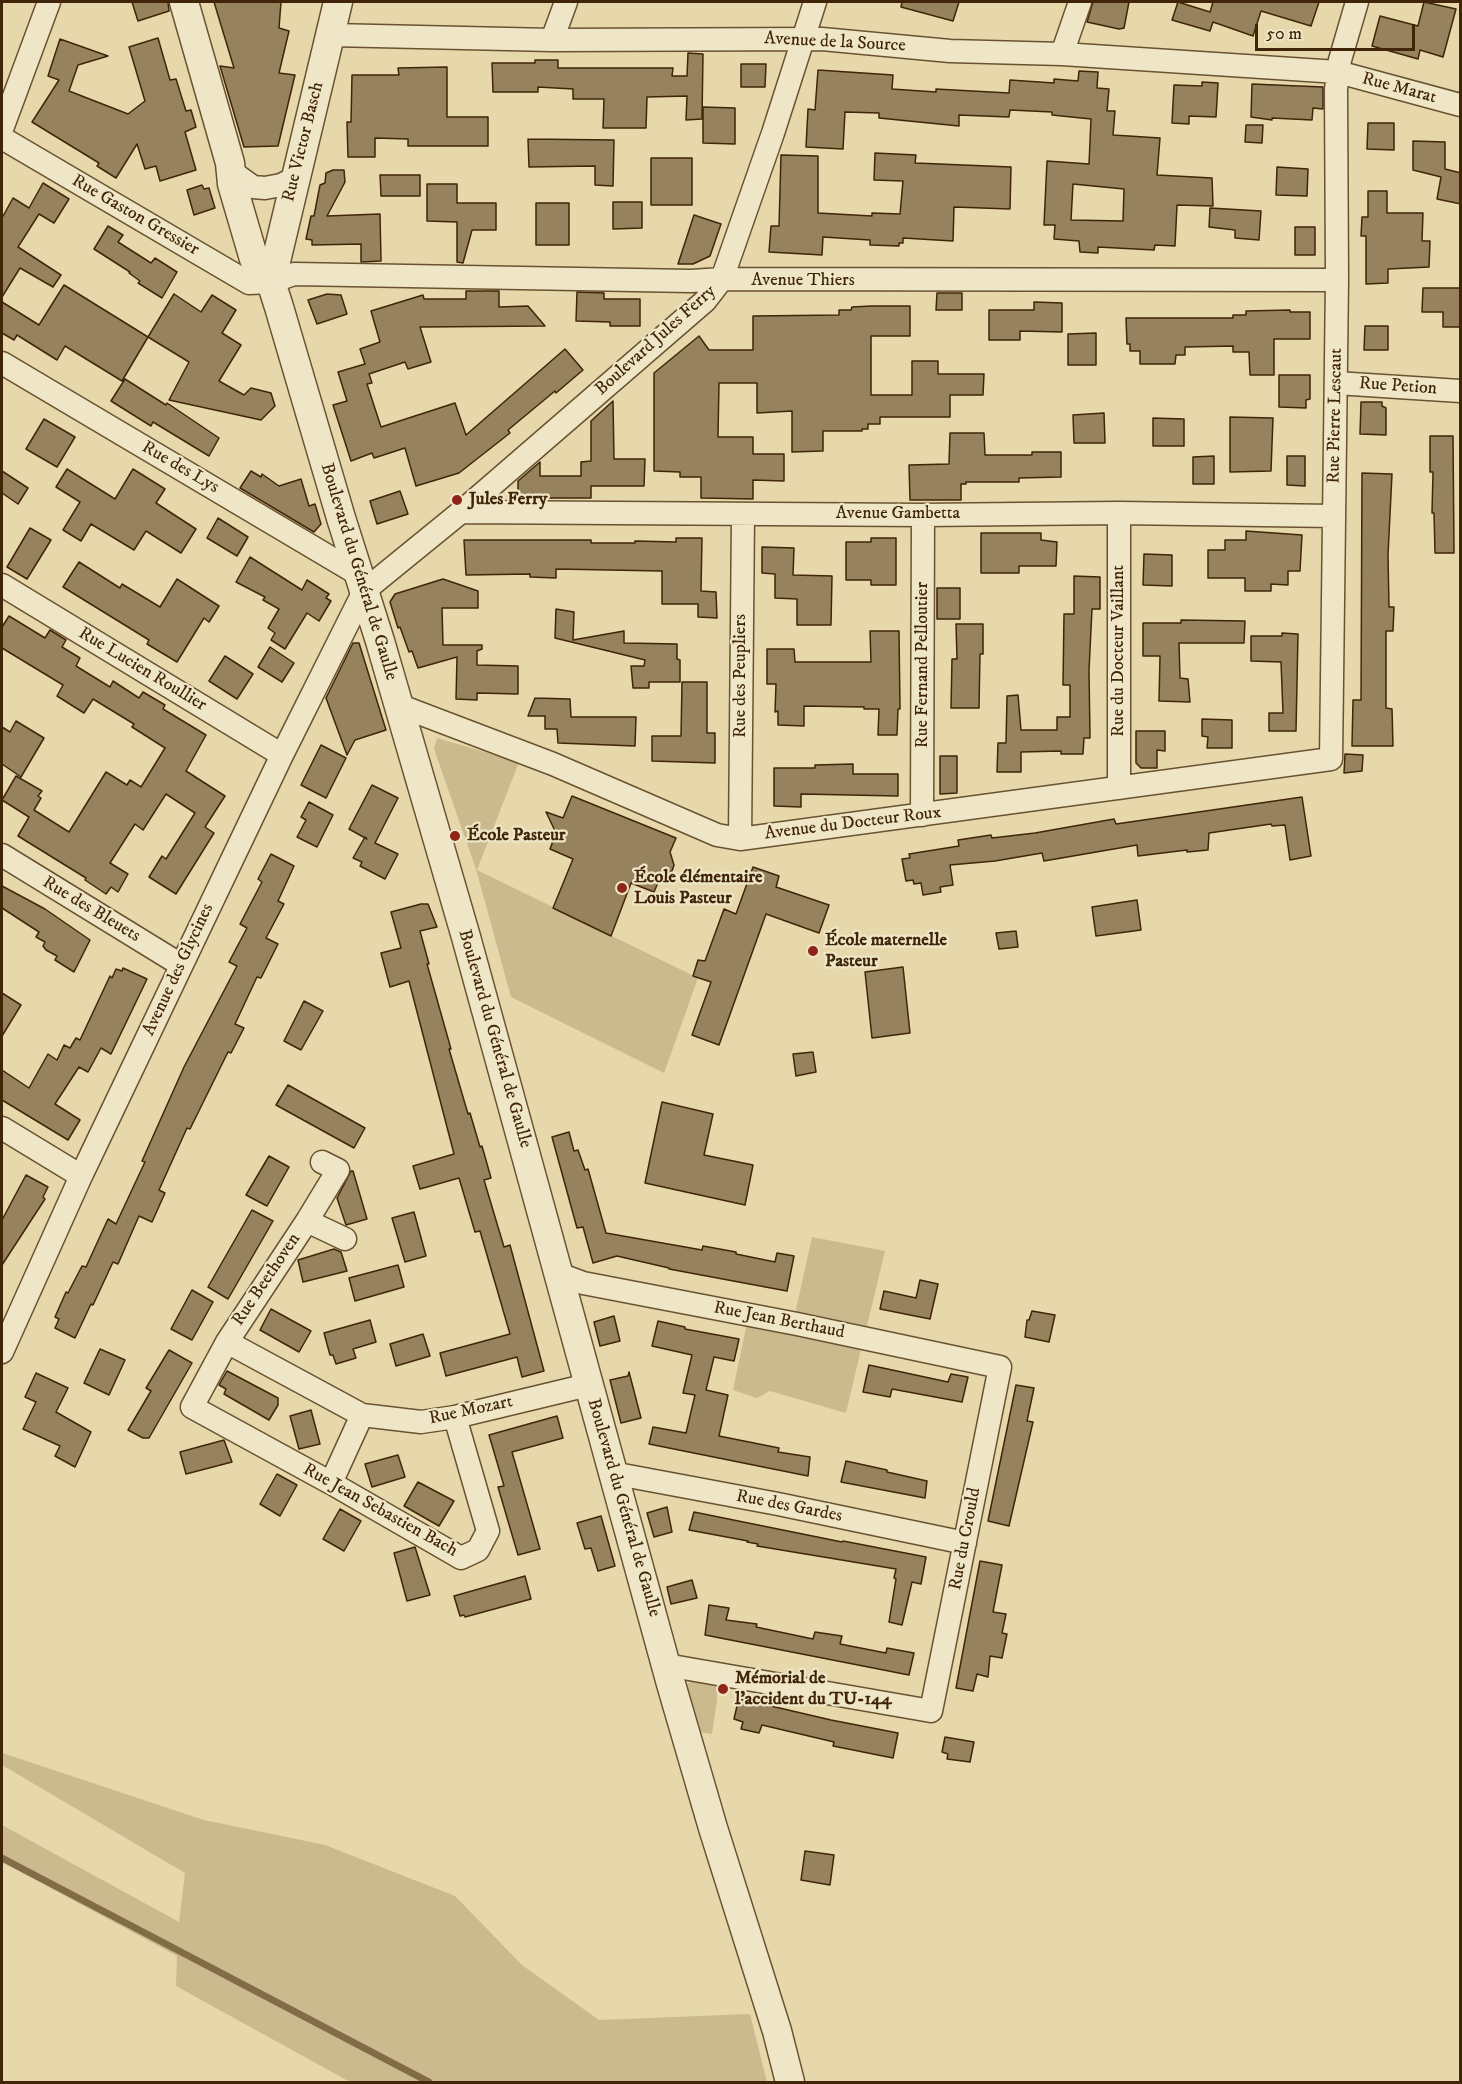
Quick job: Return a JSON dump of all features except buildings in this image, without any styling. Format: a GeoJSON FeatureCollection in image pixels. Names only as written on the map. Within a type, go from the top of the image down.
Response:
{"type":"FeatureCollection","features":[{"type":"Feature","properties":{"kind":"street"},"geometry":{"type":"LineString","coordinates":[[2,129],[49,2]]}},
{"type":"Feature","properties":{"kind":"street","name":"Boulevard du Général de Gaulle"},"geometry":{"type":"LineString","coordinates":[[184,2],[254,259],[271,282],[398,705],[501,1061],[666,1665],[713,1828],[777,2031],[790,2082]]}},
{"type":"Feature","properties":{"kind":"street","name":"Rue Victor Basch"},"geometry":{"type":"LineString","coordinates":[[271,282],[294,178],[338,2]]}},
{"type":"Feature","properties":{"kind":"street"},"geometry":{"type":"LineString","coordinates":[[552,40],[566,2]]}},
{"type":"Feature","properties":{"kind":"street","name":"Boulevard Jules Ferry"},"geometry":{"type":"LineString","coordinates":[[361,583],[461,512],[705,302],[722,279],[773,133],[815,2]]}},
{"type":"Feature","properties":{"kind":"street"},"geometry":{"type":"LineString","coordinates":[[1062,54],[1080,2]]}},
{"type":"Feature","properties":{"kind":"street","name":"Rue Pierre Lescaut"},"geometry":{"type":"LineString","coordinates":[[1331,759],[1338,72],[1357,2]]}},
{"type":"Feature","properties":{"kind":"street","name":"Avenue de la Source"},"geometry":{"type":"LineString","coordinates":[[331,35],[552,40],[822,39],[950,51],[1062,54],[1338,72]]}},
{"type":"Feature","properties":{"kind":"street","name":"Rue Marat"},"geometry":{"type":"LineString","coordinates":[[1338,72],[1461,105]]}},
{"type":"Feature","properties":{"kind":"street","name":"Rue Gaston Gressier"},"geometry":{"type":"LineString","coordinates":[[2,138],[249,283],[271,282]]}},
{"type":"Feature","properties":{"kind":"street"},"geometry":{"type":"LineString","coordinates":[[232,172],[253,187],[265,188],[294,178]]}},
{"type":"Feature","properties":{"kind":"street","name":"Avenue Thiers"},"geometry":{"type":"LineString","coordinates":[[271,282],[294,274],[692,281],[722,279],[746,281],[1337,280]]}},
{"type":"Feature","properties":{"kind":"street","name":"Rue des Lys"},"geometry":{"type":"LineString","coordinates":[[2,363],[361,583]]}},
{"type":"Feature","properties":{"kind":"street","name":"Rue Petion"},"geometry":{"type":"LineString","coordinates":[[1336,383],[1461,391]]}},
{"type":"Feature","properties":{"kind":"street","name":"Avenue Gambetta"},"geometry":{"type":"LineString","coordinates":[[461,512],[923,515],[1119,513],[1334,516]]}},
{"type":"Feature","properties":{"kind":"street","name":"Rue du Docteur Vaillant"},"geometry":{"type":"LineString","coordinates":[[1119,513],[1119,789]]}},
{"type":"Feature","properties":{"kind":"street","name":"Rue des Peupliers"},"geometry":{"type":"LineString","coordinates":[[740,839],[743,514]]}},
{"type":"Feature","properties":{"kind":"street","name":"Rue Fernand Pelloutier"},"geometry":{"type":"LineString","coordinates":[[922,816],[923,515]]}},
{"type":"Feature","properties":{"kind":"street","name":"Avenue des Glycines"},"geometry":{"type":"LineString","coordinates":[[2,1352],[81,1176],[282,755],[361,583]]}},
{"type":"Feature","properties":{"kind":"street","name":"Rue Lucien Roullier"},"geometry":{"type":"LineString","coordinates":[[2,585],[282,755]]}},
{"type":"Feature","properties":{"kind":"street","name":"Avenue du Docteur Roux"},"geometry":{"type":"LineString","coordinates":[[398,705],[553,764],[717,835],[740,839],[1331,759]]}},
{"type":"Feature","properties":{"kind":"street","name":"Rue des Bleuets"},"geometry":{"type":"LineString","coordinates":[[2,855],[181,965]]}},
{"type":"Feature","properties":{"kind":"street"},"geometry":{"type":"LineString","coordinates":[[2,1128],[81,1176]]}},
{"type":"Feature","properties":{"kind":"street","name":"Rue Beethoven"},"geometry":{"type":"LineString","coordinates":[[192,1407],[227,1342],[338,1170],[322,1162]]}},
{"type":"Feature","properties":{"kind":"street"},"geometry":{"type":"LineString","coordinates":[[307,1221],[345,1239]]}},
{"type":"Feature","properties":{"kind":"street","name":"Rue Jean Berthaud"},"geometry":{"type":"LineString","coordinates":[[559,1274],[583,1283],[797,1324],[1000,1367]]}},
{"type":"Feature","properties":{"kind":"street","name":"Rue Mozart"},"geometry":{"type":"LineString","coordinates":[[227,1342],[362,1415],[421,1422],[455,1417],[588,1385]]}},
{"type":"Feature","properties":{"kind":"street","name":"Rue du Crould"},"geometry":{"type":"LineString","coordinates":[[666,1665],[931,1711],[1000,1367]]}},
{"type":"Feature","properties":{"kind":"street","name":"Rue Jean Sebastien Bach"},"geometry":{"type":"LineString","coordinates":[[192,1407],[461,1558],[478,1550],[488,1531],[455,1417]]}},
{"type":"Feature","properties":{"kind":"street"},"geometry":{"type":"LineString","coordinates":[[331,1483],[362,1415]]}},
{"type":"Feature","properties":{"kind":"street","name":"Rue des Gardes"},"geometry":{"type":"LineString","coordinates":[[612,1473],[778,1504],[965,1543]]}},
{"type":"Feature","properties":{"kind":"shaded area"},"geometry":{"type":"Polygon","coordinates":[[[437,738],[519,762],[477,870],[698,978],[664,1073],[511,997],[476,869],[434,749],[437,738]]]}},
{"type":"Feature","properties":{"kind":"shaded area"},"geometry":{"type":"Polygon","coordinates":[[[812,1237],[885,1251],[867,1326],[795,1314],[812,1237]]]}},
{"type":"Feature","properties":{"kind":"shaded area"},"geometry":{"type":"Polygon","coordinates":[[[747,1323],[862,1345],[846,1413],[770,1391],[757,1398],[733,1390],[747,1323]]]}},
{"type":"Feature","properties":{"kind":"shaded area"},"geometry":{"type":"Polygon","coordinates":[[[695,1678],[717,1682],[712,1734],[698,1732],[685,1686],[695,1678]]]}},
{"type":"Feature","properties":{"kind":"shaded area"},"geometry":{"type":"Polygon","coordinates":[[[2,1753],[204,1820],[325,1845],[455,1896],[522,1965],[599,2020],[750,2014],[767,2082],[350,2082],[176,1986],[177,1956],[2,1862],[2,1825],[179,1922],[185,1873],[2,1765],[2,1753]]]}},
{"type":"Feature","properties":{"kind":"waterway"},"geometry":{"type":"LineString","coordinates":[[2,1858],[429,2082]]}},
{"type":"Feature","properties":{"kind":"place","name":"Jules Ferry"},"geometry":{"type":"Point","coordinates":[457,500]}},
{"type":"Feature","properties":{"kind":"place","name":"École Pasteur"},"geometry":{"type":"Point","coordinates":[455,836]}},
{"type":"Feature","properties":{"kind":"place","name":"École élémentaire Louis Pasteur"},"geometry":{"type":"Point","coordinates":[622,888]}},
{"type":"Feature","properties":{"kind":"place","name":"École maternelle Pasteur"},"geometry":{"type":"Point","coordinates":[813,951]}},
{"type":"Feature","properties":{"kind":"place","name":"Mémorial de l'accident du TU-144"},"geometry":{"type":"Point","coordinates":[723,1689]}}]}
